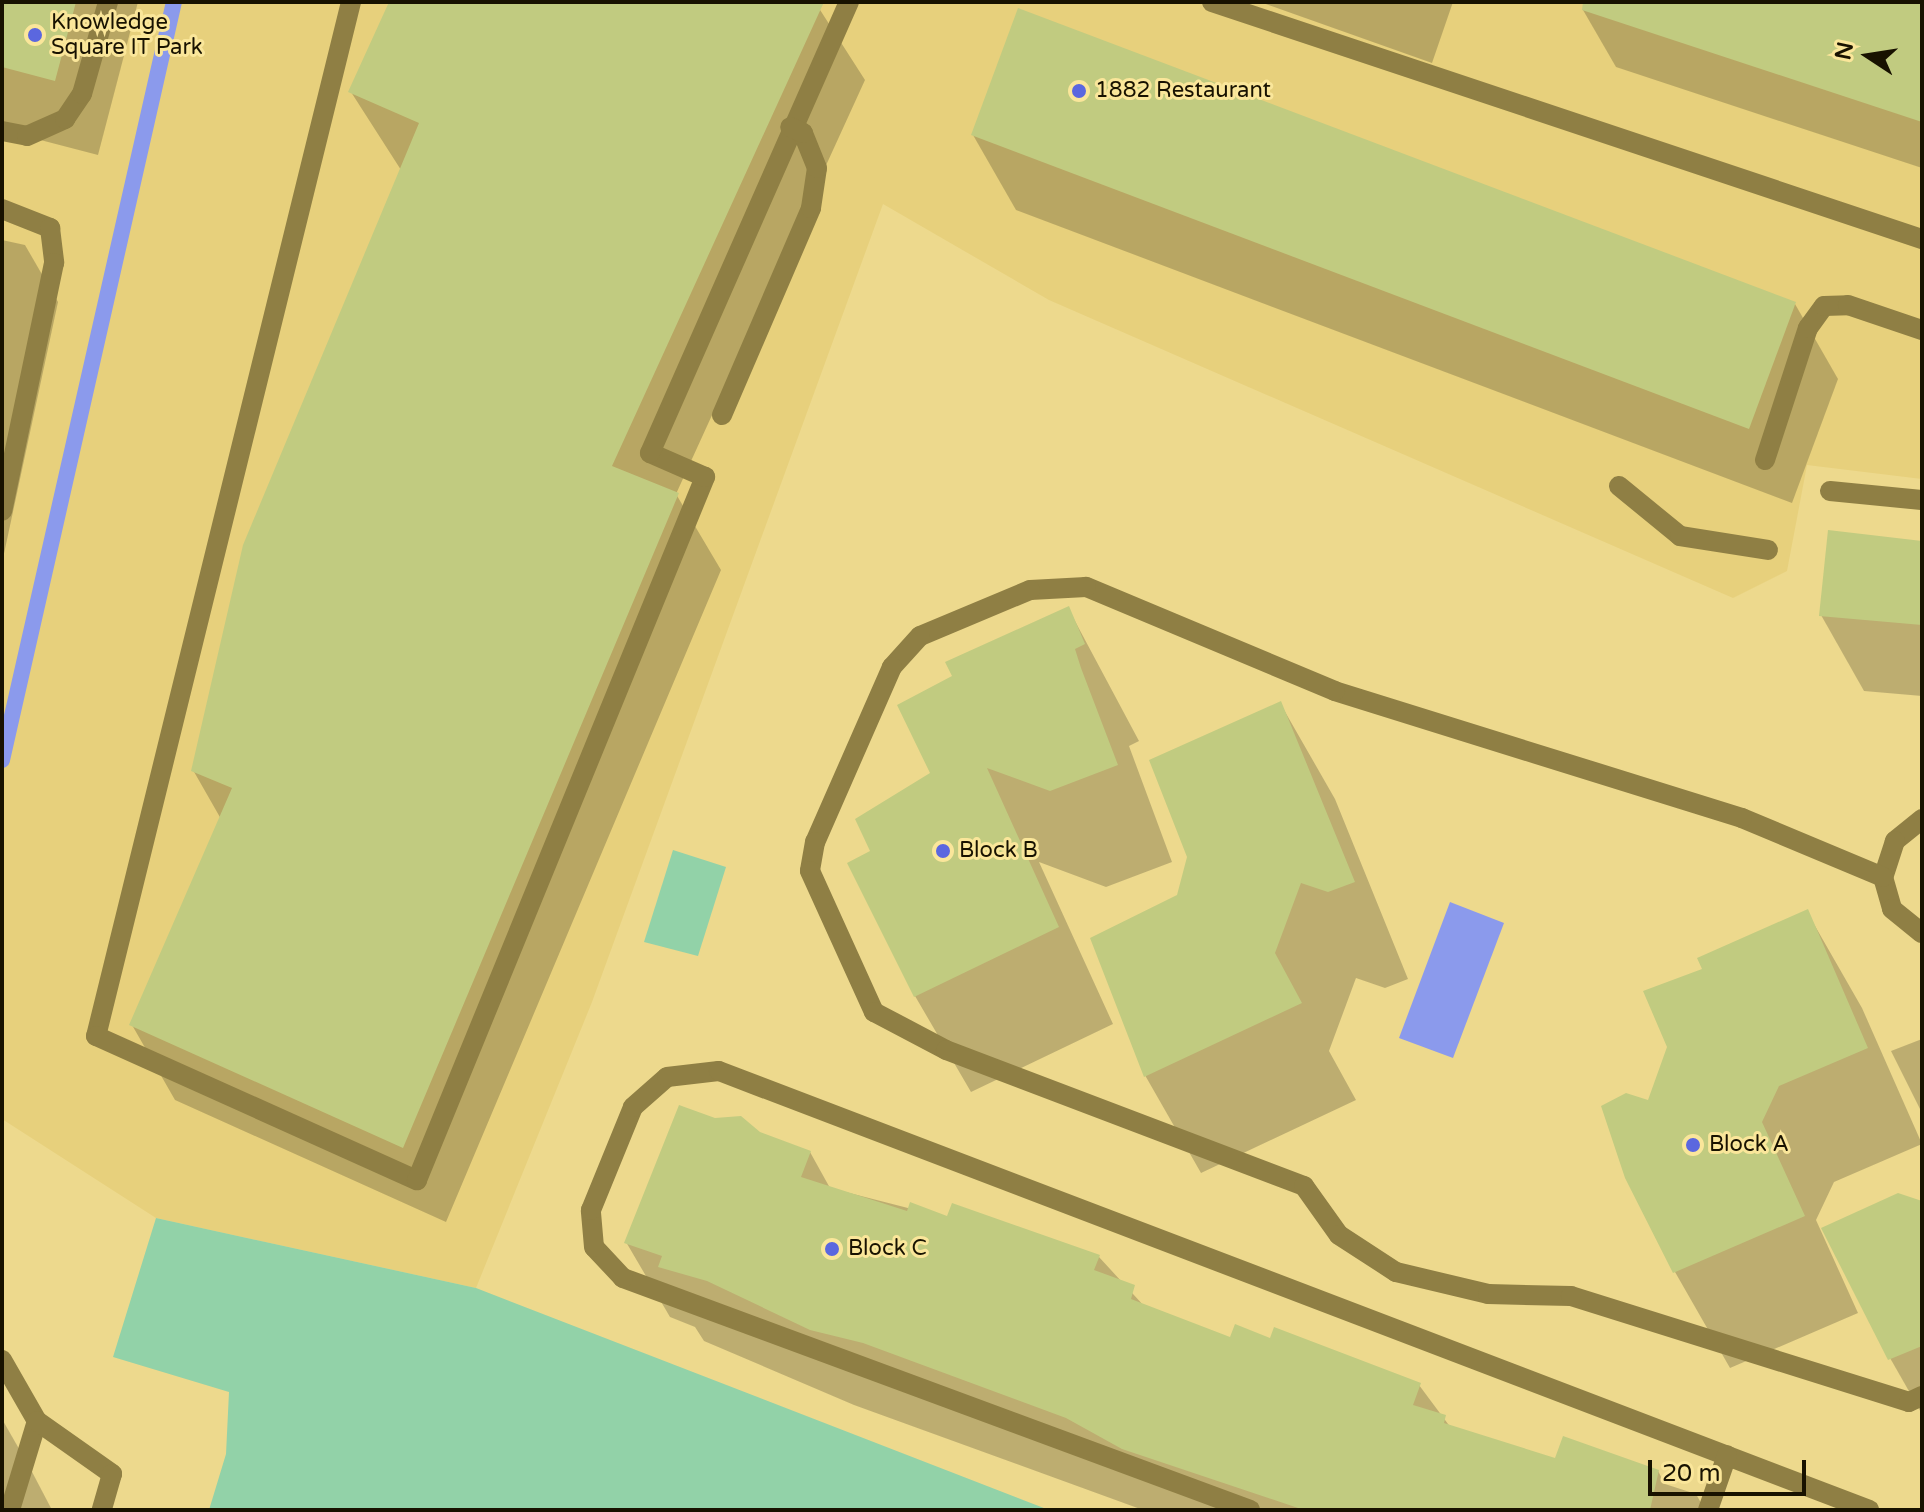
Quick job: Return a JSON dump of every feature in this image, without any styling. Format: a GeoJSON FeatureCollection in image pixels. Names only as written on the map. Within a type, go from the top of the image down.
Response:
{"type":"FeatureCollection","features":[{"type":"Feature","properties":{"kind":"street"},"geometry":{"type":"LineString","coordinates":[[2,131],[27,136],[65,119],[82,94],[108,2]]}},
{"type":"Feature","properties":{"kind":"street"},"geometry":{"type":"LineString","coordinates":[[351,2],[96,1036],[417,1180],[705,477],[650,453],[790,127],[849,2]]}},
{"type":"Feature","properties":{"kind":"street"},"geometry":{"type":"LineString","coordinates":[[1212,2],[1922,239]]}},
{"type":"Feature","properties":{"kind":"street"},"geometry":{"type":"LineString","coordinates":[[722,415],[811,208],[817,168],[803,133],[790,127]]}},
{"type":"Feature","properties":{"kind":"street"},"geometry":{"type":"LineString","coordinates":[[2,209],[50,228],[54,263],[2,511]]}},
{"type":"Feature","properties":{"kind":"street"},"geometry":{"type":"LineString","coordinates":[[1765,460],[1808,328],[1824,306],[1848,305],[1922,330]]}},
{"type":"Feature","properties":{"kind":"street"},"geometry":{"type":"LineString","coordinates":[[1619,486],[1680,536],[1768,550]]}},
{"type":"Feature","properties":{"kind":"street"},"geometry":{"type":"LineString","coordinates":[[1830,491],[1922,500]]}},
{"type":"Feature","properties":{"kind":"street"},"geometry":{"type":"LineString","coordinates":[[1883,877],[1742,818],[1335,691],[1086,587],[1030,590],[920,636],[892,667],[815,842],[810,871],[874,1012],[946,1050],[1304,1186],[1339,1235],[1396,1272],[1488,1294],[1571,1296],[1909,1402],[1922,1396]]}},
{"type":"Feature","properties":{"kind":"street"},"geometry":{"type":"LineString","coordinates":[[1922,819],[1895,841],[1883,877],[1892,909],[1922,933]]}},
{"type":"Feature","properties":{"kind":"street"},"geometry":{"type":"LineString","coordinates":[[1250,1510],[623,1278],[594,1247],[591,1210],[633,1107],[667,1077],[719,1071],[1869,1510]]}},
{"type":"Feature","properties":{"kind":"street"},"geometry":{"type":"LineString","coordinates":[[2,1360],[37,1421],[112,1474],[102,1510]]}},
{"type":"Feature","properties":{"kind":"street"},"geometry":{"type":"LineString","coordinates":[[10,1510],[37,1421]]}},
{"type":"Feature","properties":{"kind":"street"},"geometry":{"type":"LineString","coordinates":[[1708,1510],[1727,1455]]}},
{"type":"Feature","properties":{"kind":"shaded area"},"geometry":{"type":"Polygon","coordinates":[[[2,2],[1922,2],[1922,479],[1807,465],[1787,571],[1733,598],[1049,300],[883,204],[592,1002],[476,1288],[156,1218],[2,1119],[2,2]]]}},
{"type":"Feature","properties":{"kind":"green space"},"geometry":{"type":"Polygon","coordinates":[[[673,850],[726,867],[698,956],[644,942],[673,850]]]}},
{"type":"Feature","properties":{"kind":"green space"},"geometry":{"type":"Polygon","coordinates":[[[156,1218],[476,1288],[1049,1510],[209,1510],[226,1454],[229,1392],[113,1357],[156,1218]]]}},
{"type":"Feature","properties":{"kind":"water"},"geometry":{"type":"Polygon","coordinates":[[[1450,902],[1504,923],[1453,1058],[1399,1038],[1450,902]]]}},
{"type":"Feature","properties":{"kind":"building","name":"Knowledge Square IT Park"},"geometry":{"type":"Polygon","coordinates":[[[2,2],[76,2],[55,81],[2,67],[2,2]]]}},
{"type":"Feature","properties":{"kind":"building"},"geometry":{"type":"Polygon","coordinates":[[[389,2],[824,2],[612,466],[679,493],[403,1148],[129,1025],[232,788],[191,771],[243,545],[419,123],[348,92],[389,2]]]}},
{"type":"Feature","properties":{"kind":"building"},"geometry":{"type":"Polygon","coordinates":[[[1583,2],[1922,2],[1922,122],[1582,10],[1583,2]]]}},
{"type":"Feature","properties":{"kind":"building"},"geometry":{"type":"Polygon","coordinates":[[[1018,8],[1796,302],[1749,429],[971,135],[1018,8]]]}},
{"type":"Feature","properties":{"kind":"building"},"geometry":{"type":"Polygon","coordinates":[[[1828,530],[1922,541],[1922,625],[1819,616],[1828,530]]]}},
{"type":"Feature","properties":{"kind":"building"},"geometry":{"type":"Polygon","coordinates":[[[1069,606],[1085,644],[1075,649],[1118,765],[1050,791],[987,768],[1059,927],[914,997],[847,863],[870,851],[855,819],[930,773],[897,705],[952,676],[945,662],[1069,606]]]}},
{"type":"Feature","properties":{"kind":"building"},"geometry":{"type":"Polygon","coordinates":[[[1281,701],[1355,882],[1328,892],[1301,883],[1275,953],[1302,1003],[1144,1077],[1090,938],[1177,895],[1187,857],[1149,760],[1281,701]]]}},
{"type":"Feature","properties":{"kind":"building","name":"Block A"},"geometry":{"type":"Polygon","coordinates":[[[1808,909],[1868,1048],[1779,1086],[1762,1122],[1805,1216],[1673,1273],[1625,1178],[1601,1106],[1626,1093],[1648,1100],[1667,1047],[1643,991],[1702,969],[1697,958],[1808,909]]]}},
{"type":"Feature","properties":{"kind":"building"},"geometry":{"type":"Polygon","coordinates":[[[679,1105],[715,1118],[741,1116],[760,1132],[811,1151],[801,1177],[907,1211],[910,1202],[947,1216],[952,1203],[1100,1255],[1094,1270],[1135,1285],[1131,1299],[1230,1337],[1235,1324],[1270,1338],[1274,1327],[1421,1383],[1413,1405],[1446,1415],[1444,1423],[1555,1458],[1563,1436],[1659,1470],[1650,1510],[1304,1510],[1122,1449],[1066,1418],[863,1343],[810,1330],[707,1281],[658,1267],[662,1256],[624,1243],[679,1105]]]}},
{"type":"Feature","properties":{"kind":"building"},"geometry":{"type":"Polygon","coordinates":[[[1898,1193],[1922,1201],[1922,1346],[1888,1360],[1821,1228],[1898,1193]]]}},
{"type":"Feature","properties":{"kind":"waterway"},"geometry":{"type":"LineString","coordinates":[[2,760],[174,2]]}},
{"type":"Feature","properties":{"kind":"place","name":"Knowledge Square IT Park"},"geometry":{"type":"Point","coordinates":[35,35]}},
{"type":"Feature","properties":{"kind":"place","name":"1882 Restaurant"},"geometry":{"type":"Point","coordinates":[1079,91]}},
{"type":"Feature","properties":{"kind":"place","name":"Block B"},"geometry":{"type":"Point","coordinates":[943,851]}},
{"type":"Feature","properties":{"kind":"place","name":"Block A"},"geometry":{"type":"Point","coordinates":[1693,1145]}},
{"type":"Feature","properties":{"kind":"place","name":"Block C"},"geometry":{"type":"Point","coordinates":[832,1249]}}]}
